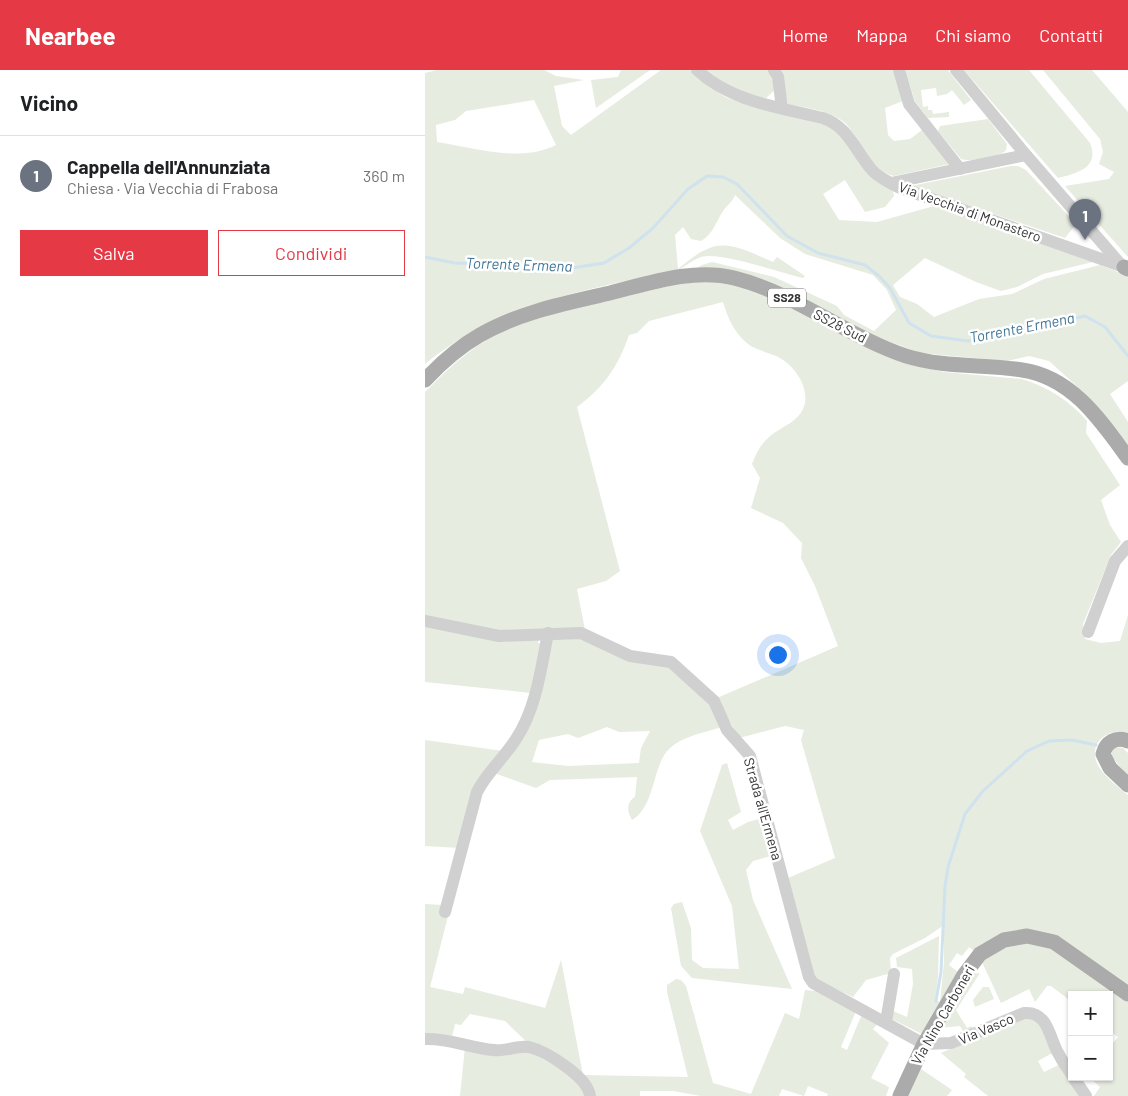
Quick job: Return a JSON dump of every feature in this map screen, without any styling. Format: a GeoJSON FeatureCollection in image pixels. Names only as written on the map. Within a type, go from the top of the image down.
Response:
{"type":"FeatureCollection","features":[{"type":"Feature","properties":{"kind":"main road","name":"SS28 Sud"},"geometry":{"type":"LineString","coordinates":[[425,380],[470,341],[518,318],[684,276],[715,275],[734,278],[767,289],[877,344],[910,357],[940,363],[1025,370],[1042,375],[1065,387],[1089,408],[1128,458]]}},
{"type":"Feature","properties":{"kind":"main road"},"geometry":{"type":"LineString","coordinates":[[1128,741],[1113,740],[1108,744],[1103,754],[1110,768],[1128,784]]}},
{"type":"Feature","properties":{"kind":"main road","name":"Via Nino Carboneri"},"geometry":{"type":"LineString","coordinates":[[900,1096],[923,1044],[956,988],[977,958],[991,947],[1012,938],[1034,936],[1057,943],[1128,994]]}},
{"type":"Feature","properties":{"kind":"street","name":"Via Vecchia di Monastero"},"geometry":{"type":"LineString","coordinates":[[697,70],[727,92],[823,118],[836,124],[849,136],[873,170],[891,183],[918,195],[1126,268]]}},
{"type":"Feature","properties":{"kind":"street"},"geometry":{"type":"LineString","coordinates":[[774,70],[778,77],[782,108]]}},
{"type":"Feature","properties":{"kind":"street"},"geometry":{"type":"LineString","coordinates":[[899,70],[909,104],[960,169]]}},
{"type":"Feature","properties":{"kind":"street"},"geometry":{"type":"LineString","coordinates":[[956,70],[1026,155],[1126,268]]}},
{"type":"Feature","properties":{"kind":"street"},"geometry":{"type":"LineString","coordinates":[[891,183],[1026,155]]}},
{"type":"Feature","properties":{"kind":"street"},"geometry":{"type":"LineString","coordinates":[[1088,632],[1115,561],[1128,546]]}},
{"type":"Feature","properties":{"kind":"street","name":"Strada all'Ermena"},"geometry":{"type":"LineString","coordinates":[[425,621],[499,636],[581,633],[630,656],[671,662],[714,700],[727,730],[750,756],[811,981],[923,1044]]}},
{"type":"Feature","properties":{"kind":"street"},"geometry":{"type":"LineString","coordinates":[[445,912],[477,792],[486,777],[516,739],[529,715],[548,633]]}},
{"type":"Feature","properties":{"kind":"street"},"geometry":{"type":"LineString","coordinates":[[886,1022],[894,974]]}},
{"type":"Feature","properties":{"kind":"street","name":"Via Vasco"},"geometry":{"type":"LineString","coordinates":[[923,1044],[940,1045],[951,1043],[1024,1012],[1031,1012],[1047,1025],[1057,1050],[1068,1068]]}},
{"type":"Feature","properties":{"kind":"street"},"geometry":{"type":"LineString","coordinates":[[425,1038],[452,1040],[496,1051],[531,1048],[577,1074],[587,1084],[590,1096]]}},
{"type":"Feature","properties":{"kind":"street","name":"Via Vasco"},"geometry":{"type":"LineString","coordinates":[[1076,1081],[1086,1096]]}},
{"type":"Feature","properties":{"kind":"shaded area"},"geometry":{"type":"Polygon","coordinates":[[[437,70],[544,70],[556,76],[584,80],[554,86],[562,126],[571,135],[661,70],[690,70],[711,88],[727,98],[815,120],[833,128],[893,191],[894,196],[885,207],[865,212],[845,180],[823,194],[839,220],[877,222],[934,206],[1093,262],[1043,274],[1017,287],[1001,291],[976,282],[925,258],[893,285],[900,297],[917,304],[934,317],[979,299],[1012,294],[1044,279],[1100,265],[1128,276],[1128,381],[1110,394],[1128,422],[1128,448],[1082,391],[1049,361],[1029,356],[1007,361],[920,353],[695,269],[712,262],[774,277],[837,306],[844,315],[874,331],[896,310],[887,290],[873,275],[805,254],[780,238],[735,195],[712,231],[701,241],[691,239],[683,227],[675,235],[678,269],[703,251],[723,246],[744,250],[773,262],[777,257],[805,276],[803,278],[728,258],[717,256],[702,257],[682,268],[674,271],[575,293],[512,313],[482,327],[453,344],[425,364],[425,73],[437,70]],[[534,100],[466,111],[455,120],[436,125],[437,142],[482,150],[513,154],[528,153],[556,145],[534,100]]]}},
{"type":"Feature","properties":{"kind":"shaded area"},"geometry":{"type":"Polygon","coordinates":[[[621,70],[650,70],[596,108],[591,80],[618,77],[621,70]]]}},
{"type":"Feature","properties":{"kind":"shaded area"},"geometry":{"type":"Polygon","coordinates":[[[704,70],[768,70],[776,89],[766,98],[737,91],[704,70]]]}},
{"type":"Feature","properties":{"kind":"shaded area"},"geometry":{"type":"Polygon","coordinates":[[[781,70],[893,70],[903,101],[885,108],[888,135],[894,141],[910,139],[922,130],[950,164],[894,176],[885,173],[872,161],[844,122],[824,112],[788,104],[781,70]]]}},
{"type":"Feature","properties":{"kind":"shaded area"},"geometry":{"type":"Polygon","coordinates":[[[905,70],[948,70],[971,100],[964,105],[952,90],[947,94],[937,96],[936,88],[921,90],[923,107],[928,106],[928,110],[932,110],[933,114],[949,112],[949,117],[928,118],[915,101],[905,70]]]}},
{"type":"Feature","properties":{"kind":"shaded area"},"geometry":{"type":"Polygon","coordinates":[[[964,70],[1029,70],[1090,143],[1092,158],[1089,164],[1079,171],[1058,178],[964,70]]]}},
{"type":"Feature","properties":{"kind":"shaded area"},"geometry":{"type":"Polygon","coordinates":[[[1043,70],[1092,70],[1128,112],[1128,257],[1065,186],[1109,179],[1114,172],[1099,164],[1103,152],[1100,139],[1043,70]]]}},
{"type":"Feature","properties":{"kind":"shaded area"},"geometry":{"type":"Polygon","coordinates":[[[988,119],[1007,144],[1006,150],[1002,153],[985,159],[961,159],[938,131],[940,126],[988,119]]]}},
{"type":"Feature","properties":{"kind":"shaded area"},"geometry":{"type":"Polygon","coordinates":[[[1018,166],[1026,170],[1076,224],[1065,238],[911,186],[1018,166]]]}},
{"type":"Feature","properties":{"kind":"shaded area"},"geometry":{"type":"Polygon","coordinates":[[[705,281],[752,288],[909,364],[944,372],[1022,379],[1032,382],[1066,401],[1087,421],[1086,433],[1120,485],[1101,500],[1110,525],[1121,542],[1111,555],[1083,624],[1085,639],[1101,643],[1120,641],[1128,615],[1128,733],[1120,732],[1106,735],[1100,740],[1095,752],[1102,771],[1128,795],[1128,986],[1056,936],[974,951],[969,947],[962,956],[957,953],[949,965],[958,972],[922,1034],[892,1019],[893,1011],[907,1017],[913,984],[912,969],[897,967],[896,958],[939,936],[938,978],[935,1000],[940,1002],[944,962],[944,925],[925,938],[893,954],[890,958],[891,973],[866,980],[853,997],[818,981],[813,976],[788,878],[835,858],[801,740],[804,730],[785,726],[739,738],[717,698],[838,646],[815,586],[801,558],[802,543],[783,523],[751,508],[760,478],[752,464],[755,457],[760,447],[768,438],[792,422],[800,414],[805,401],[805,393],[800,378],[789,365],[776,356],[751,346],[743,340],[729,319],[723,302],[649,321],[637,333],[629,335],[620,357],[609,376],[595,392],[577,407],[620,571],[606,581],[577,589],[585,630],[510,633],[425,618],[425,392],[472,350],[509,329],[558,312],[668,286],[705,281]]]}},
{"type":"Feature","properties":{"kind":"shaded area"},"geometry":{"type":"Polygon","coordinates":[[[425,624],[539,637],[538,643],[542,644],[531,693],[425,682],[425,624]]]}},
{"type":"Feature","properties":{"kind":"shaded area"},"geometry":{"type":"Polygon","coordinates":[[[551,636],[578,636],[665,664],[711,703],[721,727],[687,738],[670,748],[660,764],[646,805],[640,814],[632,820],[628,807],[635,797],[637,777],[550,780],[536,788],[494,773],[516,747],[551,636]],[[607,727],[578,738],[568,734],[539,740],[532,762],[568,766],[639,763],[641,748],[650,731],[619,732],[607,727]]]}},
{"type":"Feature","properties":{"kind":"shaded area"},"geometry":{"type":"Polygon","coordinates":[[[425,740],[503,751],[483,775],[459,848],[425,846],[425,740]]]}},
{"type":"Feature","properties":{"kind":"shaded area"},"geometry":{"type":"Polygon","coordinates":[[[1115,747],[1123,748],[1128,753],[1128,776],[1112,757],[1112,750],[1115,747]]]}},
{"type":"Feature","properties":{"kind":"shaded area"},"geometry":{"type":"Polygon","coordinates":[[[727,763],[741,812],[728,820],[733,830],[748,822],[763,818],[771,856],[753,861],[746,870],[753,900],[792,989],[692,978],[681,966],[671,908],[674,904],[682,902],[691,928],[692,960],[703,968],[739,969],[732,906],[700,831],[722,765],[727,763]]]}},
{"type":"Feature","properties":{"kind":"shaded area"},"geometry":{"type":"Polygon","coordinates":[[[425,904],[443,905],[448,916],[430,987],[463,994],[465,987],[545,1008],[561,960],[583,1075],[688,1077],[667,992],[667,985],[676,979],[681,980],[686,986],[713,1083],[751,1094],[785,1013],[799,1019],[805,990],[816,991],[856,1011],[841,1047],[847,1050],[862,1014],[879,1022],[873,1029],[889,1043],[871,1078],[889,1087],[886,1096],[827,1096],[828,1094],[808,1086],[804,1096],[782,1089],[779,1096],[701,1096],[673,1091],[640,1091],[640,1096],[593,1096],[530,1045],[505,1021],[470,1014],[461,1025],[455,1024],[452,1037],[425,1035],[425,904]]]}},
{"type":"Feature","properties":{"kind":"shaded area"},"geometry":{"type":"Polygon","coordinates":[[[1015,942],[1045,944],[1071,958],[1128,1002],[1128,1096],[1094,1096],[1100,1087],[1093,1081],[1113,1081],[1113,1043],[1118,1037],[1113,1034],[1113,991],[1068,991],[1068,999],[1051,986],[1047,986],[1035,1002],[1029,989],[1001,1003],[981,960],[1015,942]]]}},
{"type":"Feature","properties":{"kind":"shaded area"},"geometry":{"type":"Polygon","coordinates":[[[980,973],[956,1010],[967,1028],[971,1026],[974,1029],[964,1033],[960,1026],[938,1028],[972,974],[980,973]]]}},
{"type":"Feature","properties":{"kind":"shaded area"},"geometry":{"type":"Polygon","coordinates":[[[983,987],[989,987],[994,999],[975,1007],[973,1000],[983,987]]]}},
{"type":"Feature","properties":{"kind":"shaded area"},"geometry":{"type":"Polygon","coordinates":[[[1023,1017],[1035,1018],[1054,1052],[1038,1061],[1044,1072],[1061,1064],[1068,1075],[1068,1081],[1072,1081],[1082,1096],[988,1096],[964,1077],[966,1074],[941,1053],[1023,1017]]]}},
{"type":"Feature","properties":{"kind":"shaded area"},"geometry":{"type":"Polygon","coordinates":[[[465,1047],[526,1050],[575,1076],[587,1096],[460,1096],[465,1047]]]}},
{"type":"Feature","properties":{"kind":"shaded area"},"geometry":{"type":"Polygon","coordinates":[[[918,1067],[952,1090],[947,1096],[907,1096],[918,1067]]]}},
{"type":"Feature","properties":{"kind":"waterway","name":"Torrente Ermena"},"geometry":{"type":"LineString","coordinates":[[425,257],[455,263],[572,268],[604,263],[629,248],[653,228],[688,189],[707,176],[723,177],[737,184],[787,236],[818,253],[865,265],[890,288],[909,323],[931,336],[968,341],[1085,316],[1105,327],[1128,356]]}},
{"type":"Feature","properties":{"kind":"waterway"},"geometry":{"type":"LineString","coordinates":[[936,1001],[941,972],[945,887],[948,867],[965,814],[983,791],[1027,751],[1049,741],[1072,740],[1096,745]]}},
{"type":"Feature","properties":{"kind":"place","name":"Cappella dell'Annunziata"},"geometry":{"type":"Point","coordinates":[1085,240]}}]}
